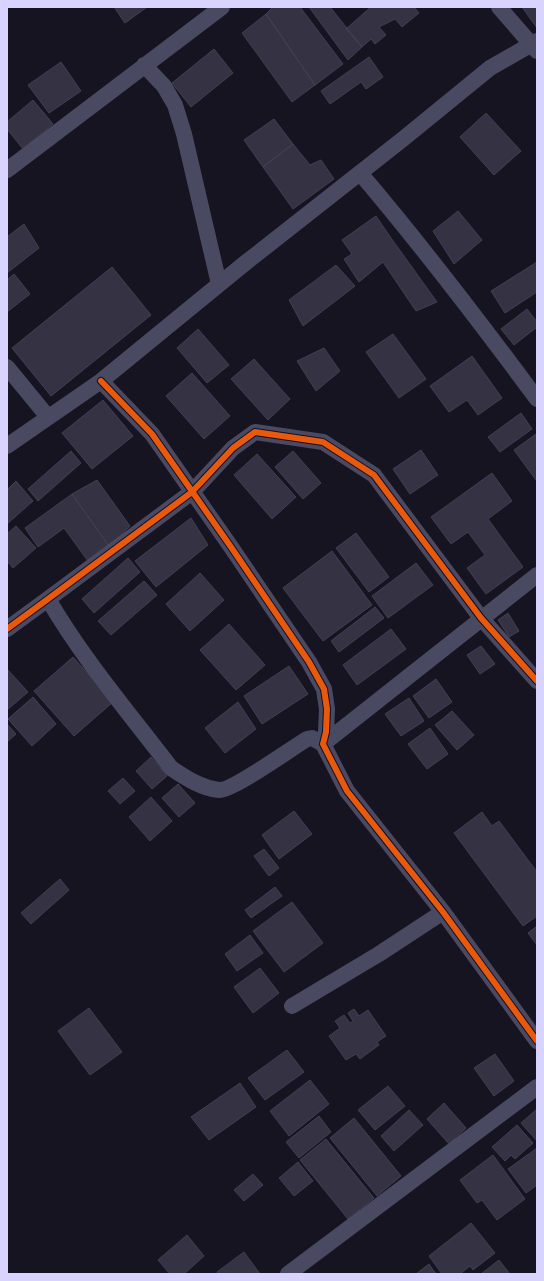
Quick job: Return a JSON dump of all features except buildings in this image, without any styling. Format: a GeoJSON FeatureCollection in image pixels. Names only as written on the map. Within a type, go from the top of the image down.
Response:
{"type":"FeatureCollection","features":[{"type":"Feature","properties":{"kind":"street"},"geometry":{"type":"LineString","coordinates":[[7,170],[222,7]]}},
{"type":"Feature","properties":{"kind":"street"},"geometry":{"type":"LineString","coordinates":[[7,446],[101,381],[219,284],[490,68],[535,46],[499,7]]}},
{"type":"Feature","properties":{"kind":"street"},"geometry":{"type":"LineString","coordinates":[[144,65],[164,86],[175,105],[184,134],[219,284]]}},
{"type":"Feature","properties":{"kind":"street"},"geometry":{"type":"LineString","coordinates":[[360,173],[404,226],[537,399]]}},
{"type":"Feature","properties":{"kind":"street"},"geometry":{"type":"LineString","coordinates":[[7,367],[48,417]]}},
{"type":"Feature","properties":{"kind":"street"},"geometry":{"type":"LineString","coordinates":[[101,381],[152,434],[232,547],[310,662],[324,689],[327,710],[326,732],[323,744]]}},
{"type":"Feature","properties":{"kind":"street"},"geometry":{"type":"LineString","coordinates":[[7,629],[192,492],[233,448],[256,432],[323,442],[374,475],[481,618],[537,681]]}},
{"type":"Feature","properties":{"kind":"street"},"geometry":{"type":"LineString","coordinates":[[323,744],[537,575]]}},
{"type":"Feature","properties":{"kind":"street"},"geometry":{"type":"LineString","coordinates":[[48,599],[61,622],[171,768],[188,779],[206,788],[221,790],[245,779],[307,739],[312,738],[323,744],[347,791],[443,912],[537,1041]]}},
{"type":"Feature","properties":{"kind":"street"},"geometry":{"type":"LineString","coordinates":[[292,1006],[379,954],[443,912]]}},
{"type":"Feature","properties":{"kind":"street"},"geometry":{"type":"LineString","coordinates":[[288,1274],[537,1087]]}},
{"type":"Feature","properties":{"kind":"cycle path"},"geometry":{"type":"LineString","coordinates":[[101,381],[152,434],[309,662],[324,689],[327,709],[326,732],[323,744],[347,791],[443,912],[537,1041]]}},
{"type":"Feature","properties":{"kind":"cycle path"},"geometry":{"type":"LineString","coordinates":[[7,629],[192,492],[233,448],[255,432],[323,442],[374,475],[481,618],[537,681]]}}]}
